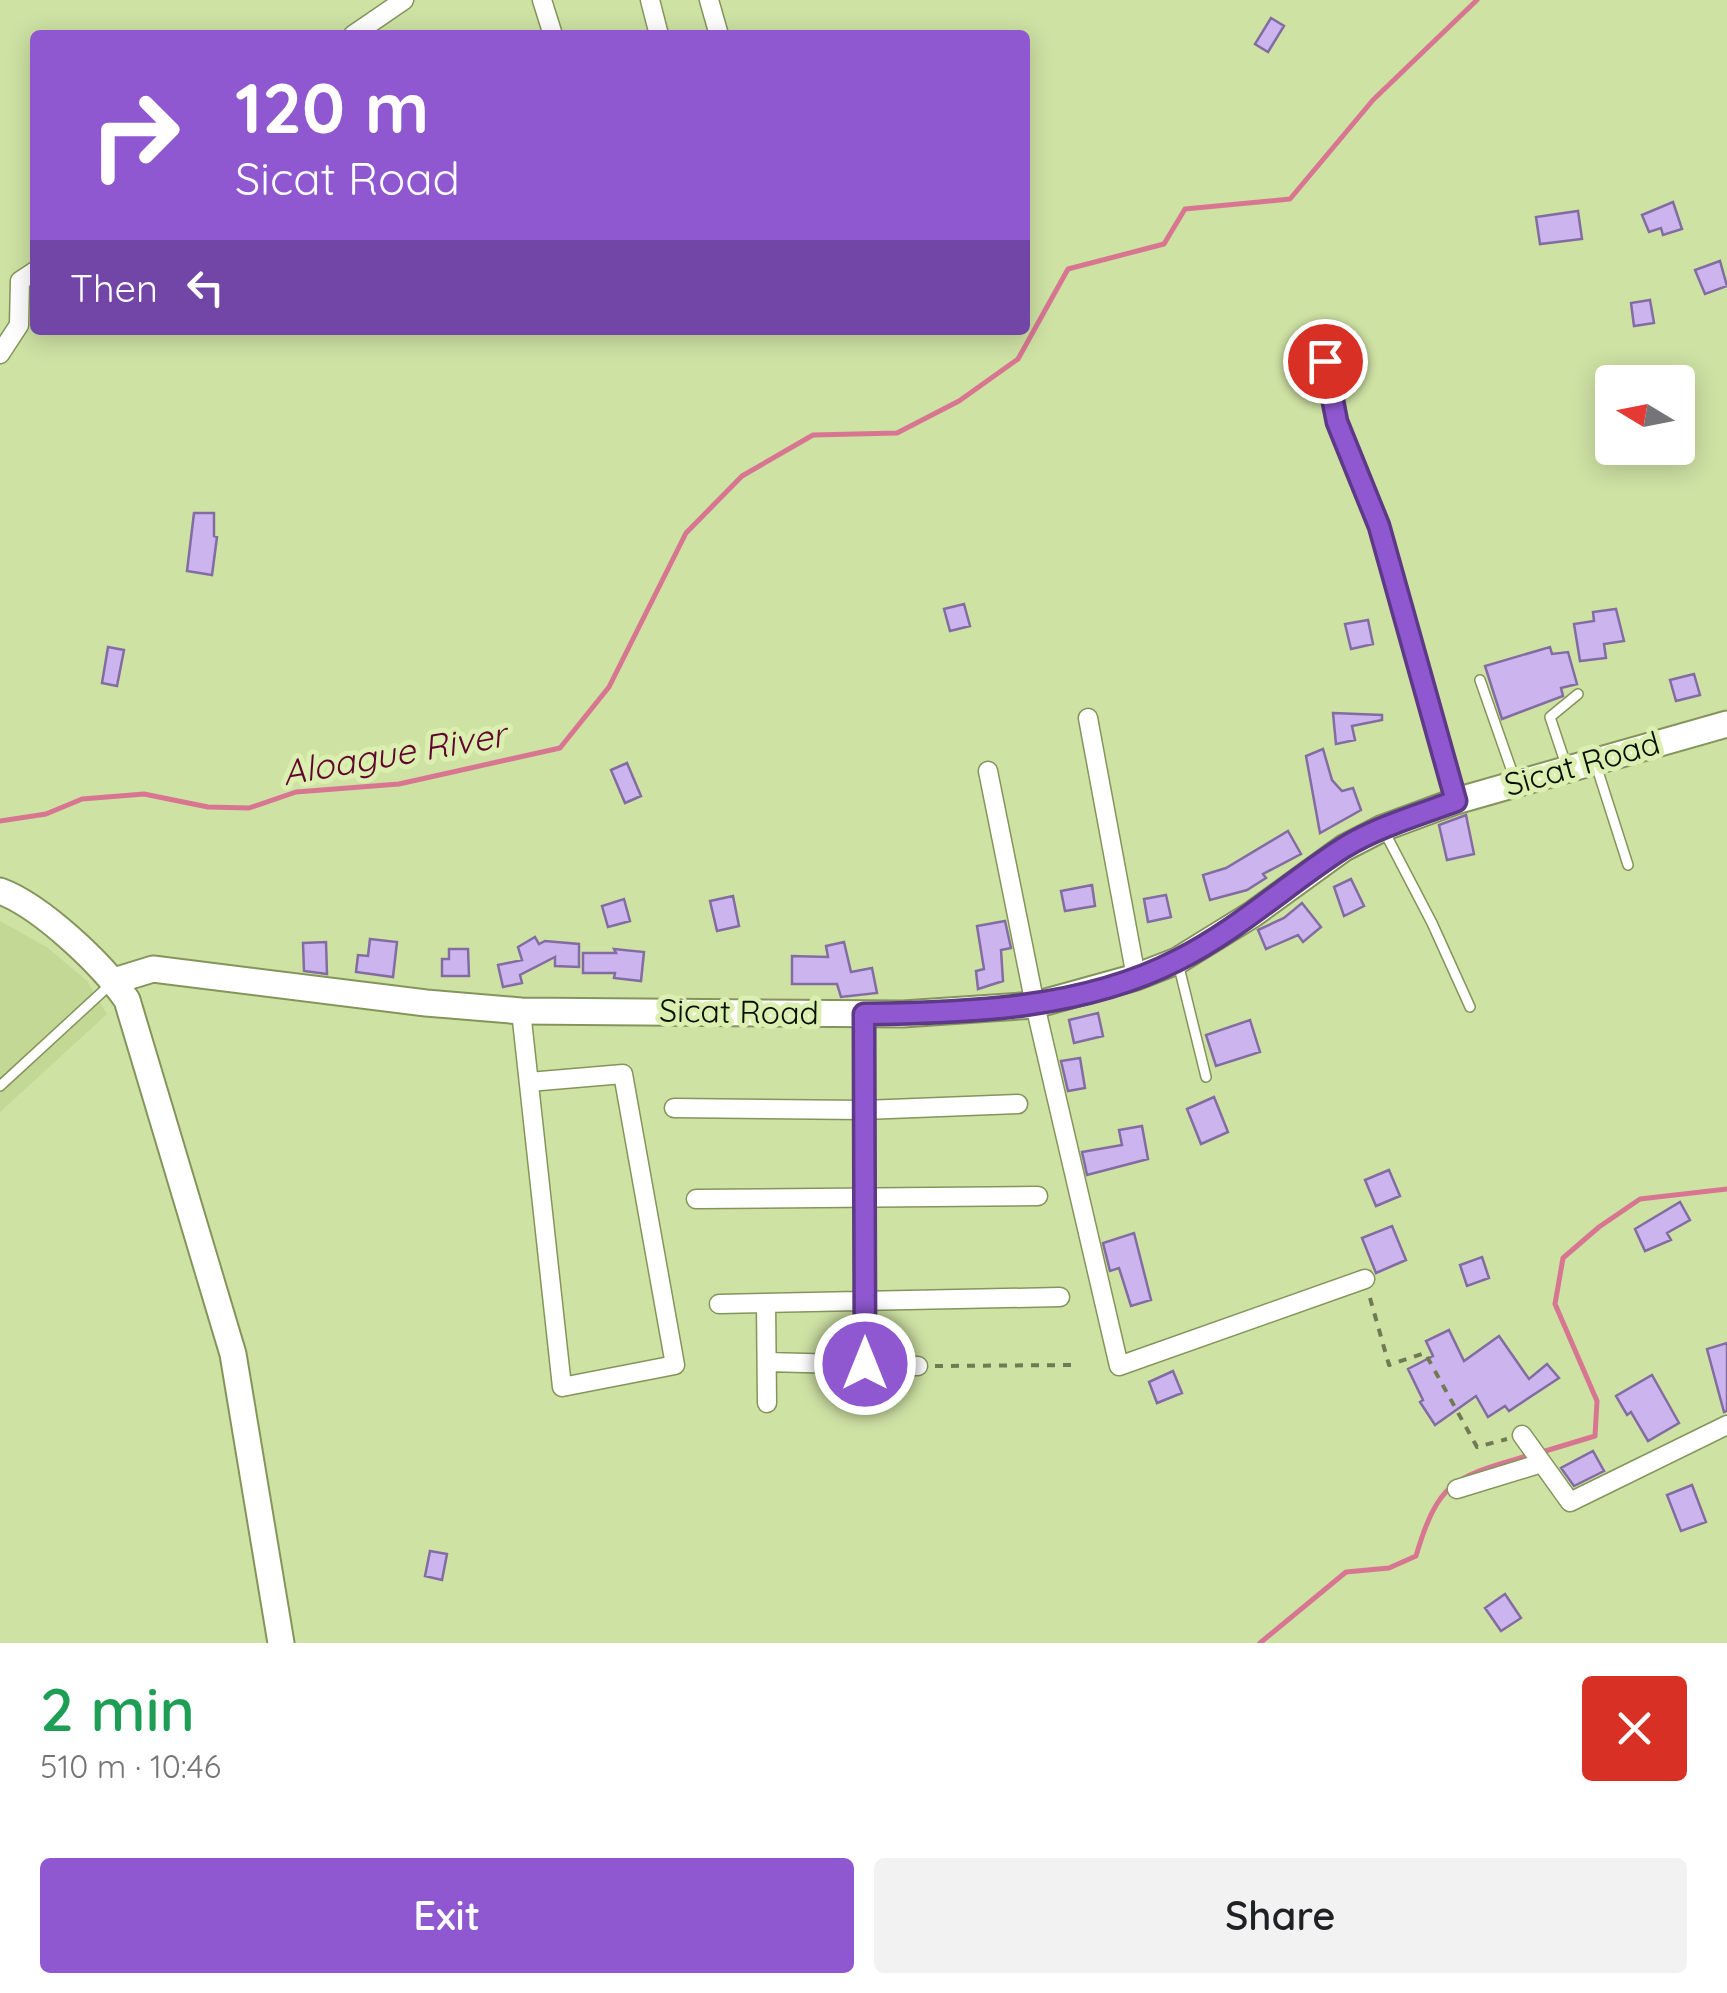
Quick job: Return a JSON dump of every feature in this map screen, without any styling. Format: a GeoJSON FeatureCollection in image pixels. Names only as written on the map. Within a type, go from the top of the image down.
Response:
{"type":"FeatureCollection","features":[{"type":"Feature","properties":{"kind":"street"},"geometry":{"type":"LineString","coordinates":[[360,30],[404,0]]}},
{"type":"Feature","properties":{"kind":"street"},"geometry":{"type":"LineString","coordinates":[[542,0],[551,30]]}},
{"type":"Feature","properties":{"kind":"street"},"geometry":{"type":"LineString","coordinates":[[650,0],[658,30]]}},
{"type":"Feature","properties":{"kind":"street"},"geometry":{"type":"LineString","coordinates":[[709,0],[718,30]]}},
{"type":"Feature","properties":{"kind":"street"},"geometry":{"type":"LineString","coordinates":[[0,354],[19,325],[20,281],[30,274]]}},
{"type":"Feature","properties":{"kind":"street"},"geometry":{"type":"LineString","coordinates":[[1319,331],[1337,422],[1379,526],[1456,801]]}},
{"type":"Feature","properties":{"kind":"street"},"geometry":{"type":"LineString","coordinates":[[1088,718],[1136,977]]}},
{"type":"Feature","properties":{"kind":"street","name":"Sicat Road"},"geometry":{"type":"LineString","coordinates":[[114,981],[153,969],[426,1004],[522,1011],[950,1013],[1035,1005],[1136,977],[1177,961],[1253,914],[1344,848],[1383,828],[1456,801],[1727,724]]}},
{"type":"Feature","properties":{"kind":"street"},"geometry":{"type":"LineString","coordinates":[[988,770],[1035,1005],[1119,1366],[1364,1279]]}},
{"type":"Feature","properties":{"kind":"street"},"geometry":{"type":"LineString","coordinates":[[0,891],[28,904],[114,981],[127,1000],[233,1354],[281,1643]]}},
{"type":"Feature","properties":{"kind":"street"},"geometry":{"type":"LineString","coordinates":[[522,1011],[529,1082],[562,1388],[674,1364],[623,1074],[529,1082]]}},
{"type":"Feature","properties":{"kind":"street"},"geometry":{"type":"LineString","coordinates":[[864,1014],[865,1364]]}},
{"type":"Feature","properties":{"kind":"street"},"geometry":{"type":"LineString","coordinates":[[674,1108],[864,1110],[1018,1104]]}},
{"type":"Feature","properties":{"kind":"street"},"geometry":{"type":"LineString","coordinates":[[696,1199],[1038,1196]]}},
{"type":"Feature","properties":{"kind":"street"},"geometry":{"type":"LineString","coordinates":[[720,1304],[1060,1297]]}},
{"type":"Feature","properties":{"kind":"street"},"geometry":{"type":"LineString","coordinates":[[766,1303],[767,1403]]}},
{"type":"Feature","properties":{"kind":"street"},"geometry":{"type":"LineString","coordinates":[[766,1362],[918,1366]]}},
{"type":"Feature","properties":{"kind":"street"},"geometry":{"type":"LineString","coordinates":[[1522,1435],[1570,1502],[1727,1425]]}},
{"type":"Feature","properties":{"kind":"street"},"geometry":{"type":"LineString","coordinates":[[1457,1489],[1542,1463]]}},
{"type":"Feature","properties":{"kind":"lane"},"geometry":{"type":"LineString","coordinates":[[1480,680],[1516,783]]}},
{"type":"Feature","properties":{"kind":"lane"},"geometry":{"type":"LineString","coordinates":[[1567,768],[1550,717],[1578,694]]}},
{"type":"Feature","properties":{"kind":"lane"},"geometry":{"type":"LineString","coordinates":[[1594,760],[1628,865]]}},
{"type":"Feature","properties":{"kind":"lane"},"geometry":{"type":"LineString","coordinates":[[1383,828],[1470,1006]]}},
{"type":"Feature","properties":{"kind":"lane"},"geometry":{"type":"LineString","coordinates":[[1177,961],[1206,1076]]}},
{"type":"Feature","properties":{"kind":"lane"},"geometry":{"type":"LineString","coordinates":[[0,1086],[114,981]]}},
{"type":"Feature","properties":{"kind":"path"},"geometry":{"type":"LineString","coordinates":[[1364,1279],[1389,1364],[1424,1353],[1476,1447],[1522,1435]]}},
{"type":"Feature","properties":{"kind":"path"},"geometry":{"type":"LineString","coordinates":[[918,1366],[1075,1365]]}},
{"type":"Feature","properties":{"kind":"shaded area"},"geometry":{"type":"Polygon","coordinates":[[[0,921],[48,948],[87,981],[107,1014],[0,1112],[0,921]]]}},
{"type":"Feature","properties":{"kind":"building"},"geometry":{"type":"Polygon","coordinates":[[[1271,18],[1284,26],[1268,52],[1255,44],[1271,18]]]}},
{"type":"Feature","properties":{"kind":"building"},"geometry":{"type":"Polygon","coordinates":[[[1673,202],[1682,229],[1663,235],[1661,228],[1649,232],[1642,215],[1673,202]]]}},
{"type":"Feature","properties":{"kind":"building"},"geometry":{"type":"Polygon","coordinates":[[[1578,211],[1582,239],[1540,244],[1536,217],[1578,211]]]}},
{"type":"Feature","properties":{"kind":"building"},"geometry":{"type":"Polygon","coordinates":[[[1720,261],[1727,286],[1705,294],[1695,270],[1720,261]]]}},
{"type":"Feature","properties":{"kind":"building"},"geometry":{"type":"Polygon","coordinates":[[[1650,300],[1654,323],[1634,326],[1631,303],[1650,300]]]}},
{"type":"Feature","properties":{"kind":"building"},"geometry":{"type":"Polygon","coordinates":[[[194,513],[214,513],[217,537],[212,575],[187,571],[194,513]]]}},
{"type":"Feature","properties":{"kind":"building"},"geometry":{"type":"Polygon","coordinates":[[[964,604],[970,626],[950,631],[944,609],[964,604]]]}},
{"type":"Feature","properties":{"kind":"building"},"geometry":{"type":"Polygon","coordinates":[[[1616,609],[1624,641],[1604,644],[1606,658],[1580,661],[1574,624],[1594,621],[1593,612],[1616,609]]]}},
{"type":"Feature","properties":{"kind":"building"},"geometry":{"type":"Polygon","coordinates":[[[1368,620],[1373,644],[1351,649],[1345,624],[1368,620]]]}},
{"type":"Feature","properties":{"kind":"building"},"geometry":{"type":"Polygon","coordinates":[[[108,647],[124,650],[117,686],[102,683],[108,647]]]}},
{"type":"Feature","properties":{"kind":"building"},"geometry":{"type":"Polygon","coordinates":[[[1550,647],[1552,654],[1568,652],[1577,684],[1561,688],[1563,696],[1502,719],[1485,666],[1550,647]]]}},
{"type":"Feature","properties":{"kind":"building"},"geometry":{"type":"Polygon","coordinates":[[[1694,674],[1700,695],[1676,701],[1670,680],[1694,674]]]}},
{"type":"Feature","properties":{"kind":"building"},"geometry":{"type":"Polygon","coordinates":[[[1333,713],[1382,715],[1382,720],[1352,726],[1355,740],[1336,744],[1333,713]]]}},
{"type":"Feature","properties":{"kind":"building"},"geometry":{"type":"Polygon","coordinates":[[[1323,749],[1332,780],[1342,791],[1353,788],[1361,810],[1320,833],[1306,756],[1323,749]]]}},
{"type":"Feature","properties":{"kind":"building"},"geometry":{"type":"Polygon","coordinates":[[[627,763],[641,796],[625,803],[611,770],[627,763]]]}},
{"type":"Feature","properties":{"kind":"building"},"geometry":{"type":"Polygon","coordinates":[[[1466,815],[1474,854],[1447,860],[1439,825],[1466,815]]]}},
{"type":"Feature","properties":{"kind":"building"},"geometry":{"type":"Polygon","coordinates":[[[1288,831],[1301,854],[1263,874],[1266,878],[1247,890],[1210,900],[1203,875],[1226,868],[1288,831]]]}},
{"type":"Feature","properties":{"kind":"building"},"geometry":{"type":"Polygon","coordinates":[[[1351,879],[1364,906],[1344,916],[1334,887],[1351,879]]]}},
{"type":"Feature","properties":{"kind":"building"},"geometry":{"type":"Polygon","coordinates":[[[1092,885],[1095,906],[1065,911],[1061,891],[1092,885]]]}},
{"type":"Feature","properties":{"kind":"building"},"geometry":{"type":"Polygon","coordinates":[[[1166,895],[1171,917],[1148,922],[1144,899],[1166,895]]]}},
{"type":"Feature","properties":{"kind":"building"},"geometry":{"type":"Polygon","coordinates":[[[733,896],[739,926],[717,931],[710,901],[733,896]]]}},
{"type":"Feature","properties":{"kind":"building"},"geometry":{"type":"Polygon","coordinates":[[[624,899],[630,921],[608,927],[602,906],[624,899]]]}},
{"type":"Feature","properties":{"kind":"building"},"geometry":{"type":"Polygon","coordinates":[[[1302,903],[1321,927],[1303,942],[1298,935],[1266,949],[1258,930],[1284,918],[1302,903]]]}},
{"type":"Feature","properties":{"kind":"building"},"geometry":{"type":"Polygon","coordinates":[[[1005,921],[1011,948],[1001,950],[1003,981],[978,989],[976,971],[984,969],[977,926],[1005,921]]]}},
{"type":"Feature","properties":{"kind":"building"},"geometry":{"type":"Polygon","coordinates":[[[535,937],[539,944],[579,944],[579,967],[555,966],[555,957],[520,975],[522,983],[503,987],[498,965],[522,960],[518,947],[535,937]]]}},
{"type":"Feature","properties":{"kind":"building"},"geometry":{"type":"Polygon","coordinates":[[[370,939],[397,942],[393,977],[356,972],[358,955],[368,956],[370,939]]]}},
{"type":"Feature","properties":{"kind":"building"},"geometry":{"type":"Polygon","coordinates":[[[326,942],[327,974],[304,971],[303,943],[326,942]]]}},
{"type":"Feature","properties":{"kind":"building"},"geometry":{"type":"Polygon","coordinates":[[[844,942],[851,972],[872,968],[877,993],[841,997],[837,984],[792,984],[792,956],[828,957],[826,946],[844,942]]]}},
{"type":"Feature","properties":{"kind":"building"},"geometry":{"type":"Polygon","coordinates":[[[449,949],[468,949],[469,976],[442,976],[442,959],[449,959],[449,949]]]}},
{"type":"Feature","properties":{"kind":"building"},"geometry":{"type":"Polygon","coordinates":[[[614,949],[644,952],[641,981],[614,978],[615,973],[583,973],[583,953],[616,953],[614,949]]]}},
{"type":"Feature","properties":{"kind":"building"},"geometry":{"type":"Polygon","coordinates":[[[1098,1013],[1103,1036],[1074,1043],[1069,1020],[1098,1013]]]}},
{"type":"Feature","properties":{"kind":"building"},"geometry":{"type":"Polygon","coordinates":[[[1250,1020],[1260,1052],[1216,1066],[1206,1035],[1250,1020]]]}},
{"type":"Feature","properties":{"kind":"building"},"geometry":{"type":"Polygon","coordinates":[[[1080,1058],[1085,1088],[1068,1091],[1061,1061],[1080,1058]]]}},
{"type":"Feature","properties":{"kind":"building"},"geometry":{"type":"Polygon","coordinates":[[[1214,1097],[1228,1132],[1201,1144],[1187,1109],[1214,1097]]]}},
{"type":"Feature","properties":{"kind":"building"},"geometry":{"type":"Polygon","coordinates":[[[1142,1126],[1148,1159],[1087,1175],[1082,1152],[1122,1145],[1119,1130],[1142,1126]]]}},
{"type":"Feature","properties":{"kind":"building"},"geometry":{"type":"Polygon","coordinates":[[[1389,1170],[1400,1196],[1376,1206],[1365,1180],[1389,1170]]]}},
{"type":"Feature","properties":{"kind":"building"},"geometry":{"type":"Polygon","coordinates":[[[1680,1202],[1690,1220],[1667,1233],[1671,1240],[1645,1251],[1635,1229],[1680,1202]]]}},
{"type":"Feature","properties":{"kind":"building"},"geometry":{"type":"Polygon","coordinates":[[[1392,1226],[1406,1260],[1376,1273],[1362,1238],[1392,1226]]]}},
{"type":"Feature","properties":{"kind":"building"},"geometry":{"type":"Polygon","coordinates":[[[1134,1233],[1151,1300],[1131,1306],[1119,1268],[1110,1271],[1103,1243],[1134,1233]]]}},
{"type":"Feature","properties":{"kind":"building"},"geometry":{"type":"Polygon","coordinates":[[[1482,1257],[1489,1278],[1467,1286],[1460,1265],[1482,1257]]]}},
{"type":"Feature","properties":{"kind":"building"},"geometry":{"type":"Polygon","coordinates":[[[1449,1330],[1464,1361],[1499,1336],[1529,1379],[1547,1364],[1559,1378],[1509,1411],[1505,1406],[1488,1417],[1476,1396],[1435,1425],[1420,1402],[1423,1400],[1408,1369],[1433,1356],[1426,1341],[1449,1330]]]}},
{"type":"Feature","properties":{"kind":"building"},"geometry":{"type":"Polygon","coordinates":[[[1727,1343],[1727,1411],[1724,1412],[1707,1349],[1727,1343]]]}},
{"type":"Feature","properties":{"kind":"building"},"geometry":{"type":"Polygon","coordinates":[[[1173,1371],[1182,1393],[1157,1403],[1149,1382],[1173,1371]]]}},
{"type":"Feature","properties":{"kind":"building"},"geometry":{"type":"Polygon","coordinates":[[[1652,1375],[1679,1423],[1648,1441],[1616,1396],[1652,1375]]]}},
{"type":"Feature","properties":{"kind":"building"},"geometry":{"type":"Polygon","coordinates":[[[1593,1451],[1604,1471],[1574,1486],[1561,1468],[1593,1451]]]}},
{"type":"Feature","properties":{"kind":"building"},"geometry":{"type":"Polygon","coordinates":[[[1692,1485],[1706,1522],[1681,1531],[1667,1495],[1692,1485]]]}},
{"type":"Feature","properties":{"kind":"building"},"geometry":{"type":"Polygon","coordinates":[[[430,1551],[447,1554],[442,1580],[425,1576],[430,1551]]]}},
{"type":"Feature","properties":{"kind":"building"},"geometry":{"type":"Polygon","coordinates":[[[1505,1594],[1521,1618],[1501,1631],[1485,1608],[1505,1594]]]}},
{"type":"Feature","properties":{"kind":"waterway","name":"Aloague River"},"geometry":{"type":"LineString","coordinates":[[0,821],[46,814],[82,799],[144,794],[208,807],[249,808],[296,792],[399,784],[560,748],[609,687],[686,533],[742,476],[813,435],[897,433],[959,401],[1018,359],[1068,269],[1164,244],[1185,209],[1290,199],[1373,100],[1477,0]]}},
{"type":"Feature","properties":{"kind":"waterway"},"geometry":{"type":"LineString","coordinates":[[1542,1452],[1595,1436],[1597,1401],[1555,1304],[1563,1258],[1640,1199],[1727,1189]]}},
{"type":"Feature","properties":{"kind":"waterway"},"geometry":{"type":"LineString","coordinates":[[1260,1643],[1346,1572],[1389,1568],[1416,1556],[1433,1510],[1454,1484],[1484,1469],[1530,1455]]}},
{"type":"Feature","properties":{"kind":"route"},"geometry":{"type":"LineString","coordinates":[[865,1364],[864,1014],[1013,1008],[1136,977],[1177,961],[1253,914],[1344,848],[1383,828],[1456,801],[1379,526],[1337,422],[1325,361]]}}]}
